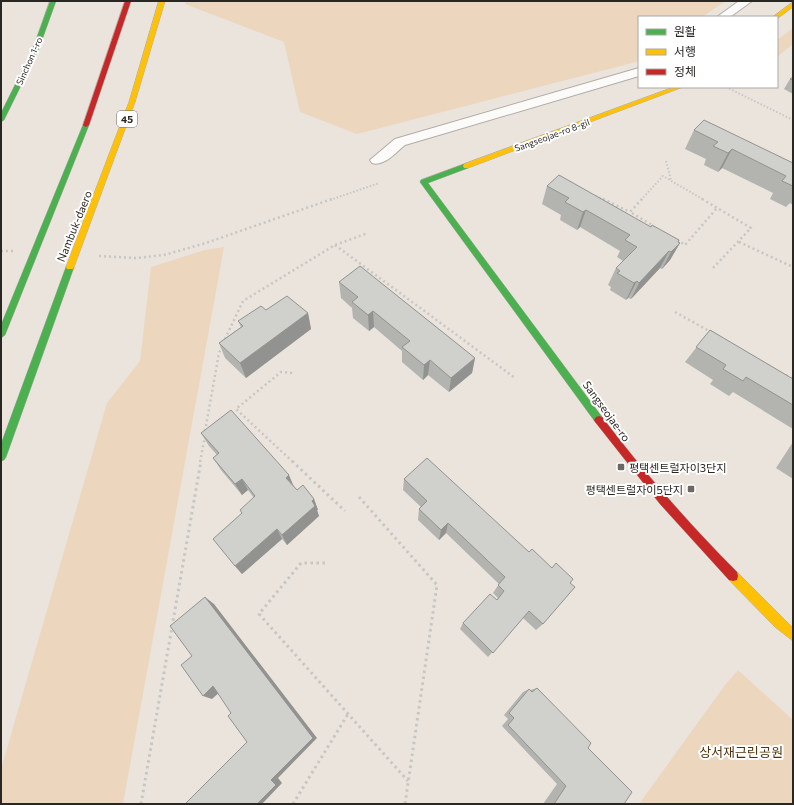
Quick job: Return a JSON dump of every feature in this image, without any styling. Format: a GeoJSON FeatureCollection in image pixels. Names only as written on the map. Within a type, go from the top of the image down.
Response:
{"type":"FeatureCollection","features":[{"type":"Feature","properties":{"kind":"main road","name":"Sinchon 1-ro"},"geometry":{"type":"LineString","coordinates":[[1,120],[35,51],[52,1]]}},
{"type":"Feature","properties":{"kind":"main road"},"geometry":{"type":"LineString","coordinates":[[1,335],[48,223],[107,67],[128,1]]}},
{"type":"Feature","properties":{"kind":"main road","name":"Nambuk-daero"},"geometry":{"type":"LineString","coordinates":[[1,457],[66,278],[109,170],[135,94],[156,27],[162,1]]}},
{"type":"Feature","properties":{"kind":"main road"},"geometry":{"type":"LineString","coordinates":[[777,16],[793,4]]}},
{"type":"Feature","properties":{"kind":"main road","name":"Sangseojae-ro 8-gil"},"geometry":{"type":"LineString","coordinates":[[424,182],[677,88]]}},
{"type":"Feature","properties":{"kind":"main road","name":"Sangseojae-ro"},"geometry":{"type":"LineString","coordinates":[[424,182],[629,460],[715,558],[779,623],[793,635]]}},
{"type":"Feature","properties":{"kind":"street"},"geometry":{"type":"LineString","coordinates":[[724,16],[746,1]]}},
{"type":"Feature","properties":{"kind":"street"},"geometry":{"type":"LineString","coordinates":[[376,160],[400,142],[638,72]]}},
{"type":"Feature","properties":{"kind":"path"},"geometry":{"type":"LineString","coordinates":[[728,88],[793,120]]}},
{"type":"Feature","properties":{"kind":"path"},"geometry":{"type":"LineString","coordinates":[[666,161],[671,181]]}},
{"type":"Feature","properties":{"kind":"path"},"geometry":{"type":"LineString","coordinates":[[630,212],[663,176],[751,228],[712,269]]}},
{"type":"Feature","properties":{"kind":"path"},"geometry":{"type":"LineString","coordinates":[[99,256],[122,258],[158,256],[191,247],[379,182]]}},
{"type":"Feature","properties":{"kind":"path"},"geometry":{"type":"LineString","coordinates":[[595,195],[630,212],[654,227]]}},
{"type":"Feature","properties":{"kind":"path"},"geometry":{"type":"LineString","coordinates":[[673,237],[685,245],[717,208]]}},
{"type":"Feature","properties":{"kind":"path"},"geometry":{"type":"LineString","coordinates":[[141,804],[219,353],[243,301],[335,245],[368,233]]}},
{"type":"Feature","properties":{"kind":"path"},"geometry":{"type":"LineString","coordinates":[[739,242],[793,267]]}},
{"type":"Feature","properties":{"kind":"path"},"geometry":{"type":"LineString","coordinates":[[335,245],[515,378]]}},
{"type":"Feature","properties":{"kind":"path"},"geometry":{"type":"LineString","coordinates":[[1,251],[15,251]]}},
{"type":"Feature","properties":{"kind":"path"},"geometry":{"type":"LineString","coordinates":[[675,312],[717,336]]}},
{"type":"Feature","properties":{"kind":"path"},"geometry":{"type":"LineString","coordinates":[[779,371],[793,379]]}},
{"type":"Feature","properties":{"kind":"path"},"geometry":{"type":"LineString","coordinates":[[292,373],[281,372],[236,409],[345,511]]}},
{"type":"Feature","properties":{"kind":"path"},"geometry":{"type":"LineString","coordinates":[[359,497],[437,585],[405,804]]}},
{"type":"Feature","properties":{"kind":"path"},"geometry":{"type":"LineString","coordinates":[[325,563],[301,563],[259,614],[408,781]]}},
{"type":"Feature","properties":{"kind":"path"},"geometry":{"type":"LineString","coordinates":[[293,804],[348,714]]}},
{"type":"Feature","properties":{"kind":"green space"},"geometry":{"type":"Polygon","coordinates":[[[185,1],[726,1],[704,16],[638,16],[638,60],[636,62],[357,134],[300,112],[284,42],[185,4],[185,1]]]}},
{"type":"Feature","properties":{"kind":"green space"},"geometry":{"type":"Polygon","coordinates":[[[793,28],[793,44],[778,56],[778,39],[793,28]]]}},
{"type":"Feature","properties":{"kind":"green space"},"geometry":{"type":"Polygon","coordinates":[[[224,247],[123,804],[1,804],[1,769],[107,403],[140,361],[151,267],[205,250],[224,247]]]}},
{"type":"Feature","properties":{"kind":"green space","name":"상서재근린공원"},"geometry":{"type":"Polygon","coordinates":[[[738,670],[793,720],[793,804],[639,804],[725,685],[738,670]]]}},
{"type":"Feature","properties":{"kind":"building"},"geometry":{"type":"Polygon","coordinates":[[[704,120],[793,163],[793,186],[782,181],[786,176],[732,149],[728,153],[713,146],[718,142],[694,130],[704,120]]]}},
{"type":"Feature","properties":{"kind":"building"},"geometry":{"type":"Polygon","coordinates":[[[559,175],[651,227],[652,225],[679,240],[678,242],[680,243],[671,252],[669,251],[639,283],[637,281],[634,283],[617,273],[620,271],[616,268],[637,247],[625,240],[630,235],[586,210],[583,212],[565,202],[569,198],[547,186],[559,175]]]}},
{"type":"Feature","properties":{"kind":"building"},"geometry":{"type":"Polygon","coordinates":[[[360,266],[475,358],[451,378],[430,360],[424,365],[402,347],[410,341],[373,311],[368,315],[352,302],[358,297],[339,282],[360,266]]]}},
{"type":"Feature","properties":{"kind":"building"},"geometry":{"type":"Polygon","coordinates":[[[287,296],[308,313],[240,363],[219,343],[243,326],[238,321],[261,306],[266,310],[287,296]]]}},
{"type":"Feature","properties":{"kind":"building"},"geometry":{"type":"Polygon","coordinates":[[[710,330],[793,379],[793,405],[746,377],[743,381],[723,369],[726,365],[696,347],[710,330]]]}},
{"type":"Feature","properties":{"kind":"building"},"geometry":{"type":"Polygon","coordinates":[[[231,410],[289,475],[286,478],[297,490],[303,485],[314,499],[312,501],[315,506],[282,535],[277,529],[235,566],[213,539],[242,513],[240,510],[255,496],[242,479],[235,484],[213,458],[219,453],[201,433],[231,410]]]}},
{"type":"Feature","properties":{"kind":"building"},"geometry":{"type":"Polygon","coordinates":[[[427,458],[529,552],[532,549],[552,568],[556,563],[573,579],[570,583],[575,587],[543,624],[529,611],[493,653],[463,623],[490,594],[497,600],[504,591],[498,585],[505,577],[448,523],[441,530],[419,509],[427,501],[404,479],[427,458]]]}},
{"type":"Feature","properties":{"kind":"building"},"geometry":{"type":"Polygon","coordinates":[[[205,597],[313,738],[271,780],[276,785],[257,804],[186,803],[247,742],[228,716],[231,713],[213,686],[203,696],[181,665],[192,656],[170,626],[205,597]]]}},
{"type":"Feature","properties":{"kind":"building"},"geometry":{"type":"Polygon","coordinates":[[[537,688],[591,743],[588,748],[632,792],[624,804],[554,804],[566,786],[508,725],[514,718],[509,713],[529,689],[532,692],[537,688]]]}},
{"type":"Feature","properties":{"kind":"traffic: fast"},"geometry":{"type":"LineString","coordinates":[[1,120],[35,51],[53,1]]}},
{"type":"Feature","properties":{"kind":"traffic: fast"},"geometry":{"type":"LineString","coordinates":[[1,335],[86,125]]}},
{"type":"Feature","properties":{"kind":"traffic: fast"},"geometry":{"type":"LineString","coordinates":[[466,166],[424,182],[599,420]]}},
{"type":"Feature","properties":{"kind":"traffic: fast"},"geometry":{"type":"LineString","coordinates":[[1,457],[70,267]]}},
{"type":"Feature","properties":{"kind":"traffic: slow"},"geometry":{"type":"LineString","coordinates":[[70,267],[132,102],[162,1]]}},
{"type":"Feature","properties":{"kind":"traffic: slow"},"geometry":{"type":"LineString","coordinates":[[777,16],[793,4]]}},
{"type":"Feature","properties":{"kind":"traffic: slow"},"geometry":{"type":"LineString","coordinates":[[466,166],[677,88]]}},
{"type":"Feature","properties":{"kind":"traffic: slow"},"geometry":{"type":"LineString","coordinates":[[733,576],[779,623],[793,635]]}},
{"type":"Feature","properties":{"kind":"traffic: jam"},"geometry":{"type":"LineString","coordinates":[[86,125],[128,1]]}},
{"type":"Feature","properties":{"kind":"traffic: jam"},"geometry":{"type":"LineString","coordinates":[[599,420],[663,501],[733,576]]}},
{"type":"Feature","properties":{"kind":"place","name":"평택센트럴자이3단지"},"geometry":{"type":"Point","coordinates":[621,467]}},
{"type":"Feature","properties":{"kind":"place","name":"평택센트럴자이5단지"},"geometry":{"type":"Point","coordinates":[691,489]}}]}
